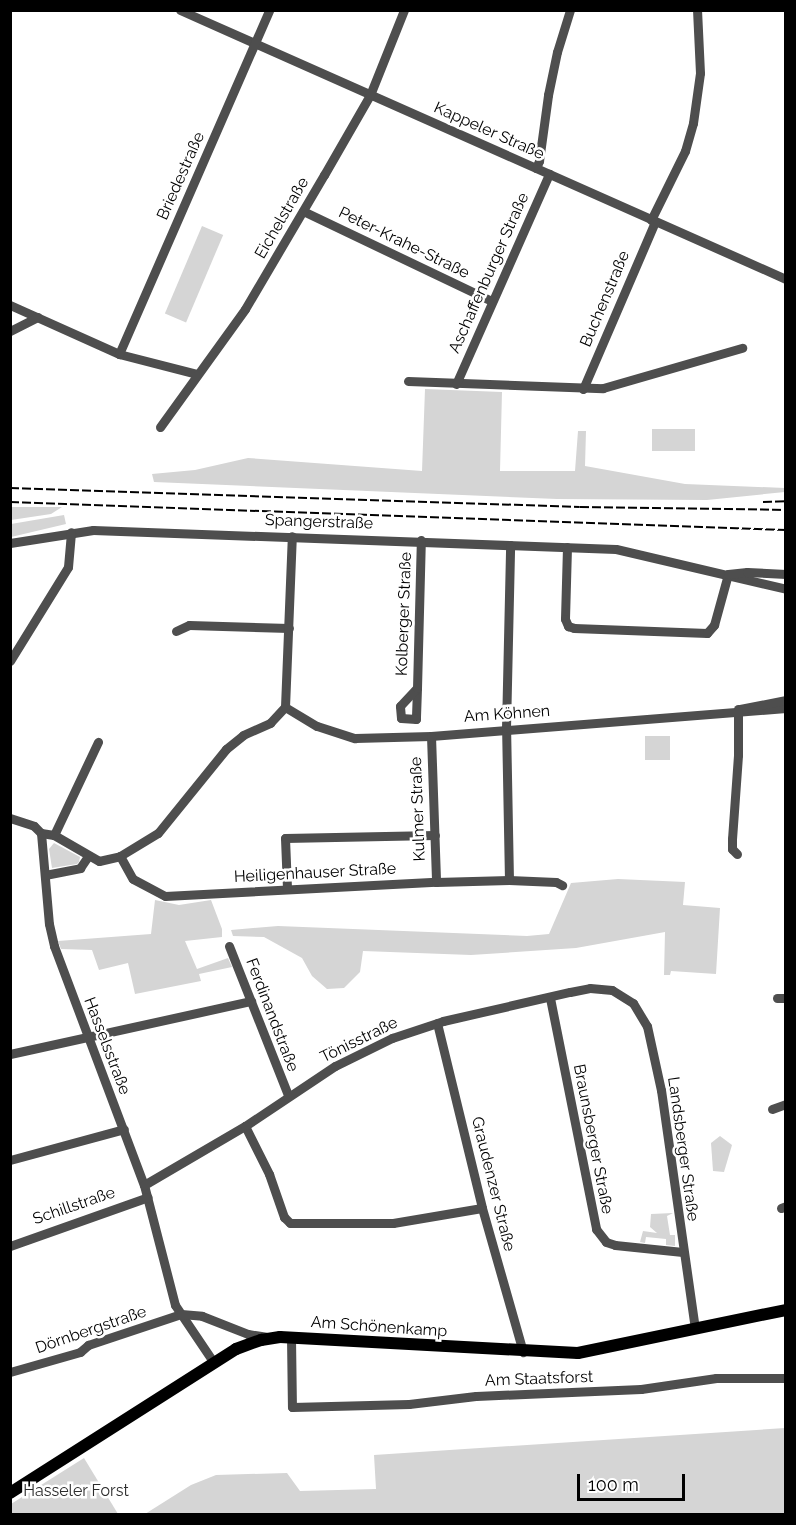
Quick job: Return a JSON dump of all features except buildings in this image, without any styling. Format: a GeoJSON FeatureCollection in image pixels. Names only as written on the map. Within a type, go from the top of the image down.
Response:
{"type":"FeatureCollection","features":[{"type":"Feature","properties":{"kind":"main road","name":"Am Schönenkamp"},"geometry":{"type":"LineString","coordinates":[[10,1493],[236,1349],[268,1338],[578,1353],[786,1310]]}},
{"type":"Feature","properties":{"kind":"street","name":"Kappeler Straße"},"geometry":{"type":"LineString","coordinates":[[180,10],[786,279]]}},
{"type":"Feature","properties":{"kind":"street","name":"Briedestraße"},"geometry":{"type":"LineString","coordinates":[[119,354],[268,10]]}},
{"type":"Feature","properties":{"kind":"street","name":"Eichelstraße"},"geometry":{"type":"LineString","coordinates":[[160,427],[245,309],[303,211],[370,95],[404,10]]}},
{"type":"Feature","properties":{"kind":"street"},"geometry":{"type":"LineString","coordinates":[[536,168],[557,52],[570,10]]}},
{"type":"Feature","properties":{"kind":"street","name":"Buchenstraße"},"geometry":{"type":"LineString","coordinates":[[583,389],[653,221],[685,151],[693,123],[700,73],[697,10]]}},
{"type":"Feature","properties":{"kind":"street","name":"Aschaffenburger Straße"},"geometry":{"type":"LineString","coordinates":[[456,384],[549,174]]}},
{"type":"Feature","properties":{"kind":"street","name":"Peter-Krahe-Straße"},"geometry":{"type":"LineString","coordinates":[[303,211],[492,301]]}},
{"type":"Feature","properties":{"kind":"street"},"geometry":{"type":"LineString","coordinates":[[10,305],[119,354],[197,374]]}},
{"type":"Feature","properties":{"kind":"street"},"geometry":{"type":"LineString","coordinates":[[10,331],[38,317]]}},
{"type":"Feature","properties":{"kind":"street"},"geometry":{"type":"LineString","coordinates":[[408,381],[603,388],[742,348]]}},
{"type":"Feature","properties":{"kind":"street","name":"Spangerstraße"},"geometry":{"type":"LineString","coordinates":[[10,543],[93,530],[421,540],[616,549],[728,574],[741,581],[786,590]]}},
{"type":"Feature","properties":{"kind":"street"},"geometry":{"type":"LineString","coordinates":[[10,661],[68,567],[70,532]]}},
{"type":"Feature","properties":{"kind":"street"},"geometry":{"type":"LineString","coordinates":[[10,818],[34,826],[41,833],[54,835],[88,856],[103,862],[120,856],[158,833],[226,749],[243,735],[270,723],[285,707],[292,536]]}},
{"type":"Feature","properties":{"kind":"street","name":"Kolberger Straße"},"geometry":{"type":"LineString","coordinates":[[417,688],[421,540]]}},
{"type":"Feature","properties":{"kind":"street"},"geometry":{"type":"LineString","coordinates":[[509,880],[506,728],[510,545]]}},
{"type":"Feature","properties":{"kind":"street"},"geometry":{"type":"LineString","coordinates":[[567,547],[565,619],[568,626],[574,628],[707,633],[714,625],[728,574]]}},
{"type":"Feature","properties":{"kind":"street","name":"Spangerstraße"},"geometry":{"type":"LineString","coordinates":[[728,574],[747,572],[786,574]]}},
{"type":"Feature","properties":{"kind":"street"},"geometry":{"type":"LineString","coordinates":[[176,631],[189,625],[289,628]]}},
{"type":"Feature","properties":{"kind":"street","name":"Am Köhnen"},"geometry":{"type":"LineString","coordinates":[[738,710],[749,705],[786,700]]}},
{"type":"Feature","properties":{"kind":"street","name":"Am Köhnen"},"geometry":{"type":"LineString","coordinates":[[285,707],[317,726],[355,738],[431,736],[506,728],[786,708]]}},
{"type":"Feature","properties":{"kind":"street"},"geometry":{"type":"LineString","coordinates":[[737,854],[732,849],[732,838],[738,755],[738,710]]}},
{"type":"Feature","properties":{"kind":"street","name":"Kulmer Straße"},"geometry":{"type":"LineString","coordinates":[[431,736],[436,882]]}},
{"type":"Feature","properties":{"kind":"street"},"geometry":{"type":"LineString","coordinates":[[54,835],[98,742]]}},
{"type":"Feature","properties":{"kind":"street","name":"Hasselsstraße"},"geometry":{"type":"LineString","coordinates":[[41,833],[52,940],[144,1185],[174,1299],[181,1314],[214,1363]]}},
{"type":"Feature","properties":{"kind":"street"},"geometry":{"type":"LineString","coordinates":[[287,888],[285,838],[435,835]]}},
{"type":"Feature","properties":{"kind":"street"},"geometry":{"type":"LineString","coordinates":[[45,874],[80,868],[88,856]]}},
{"type":"Feature","properties":{"kind":"street","name":"Heiligenhauser Straße"},"geometry":{"type":"LineString","coordinates":[[120,856],[133,879],[165,896],[436,882],[509,880],[556,882],[562,885]]}},
{"type":"Feature","properties":{"kind":"street","name":"Ferdinandstraße"},"geometry":{"type":"LineString","coordinates":[[229,946],[288,1095]]}},
{"type":"Feature","properties":{"kind":"street","name":"Tönisstraße"},"geometry":{"type":"LineString","coordinates":[[144,1185],[246,1126],[288,1095],[346,1060],[392,1038],[437,1023],[590,988],[612,990]]}},
{"type":"Feature","properties":{"kind":"street","name":"Landsberger Straße"},"geometry":{"type":"LineString","coordinates":[[612,990],[633,1003],[646,1023],[660,1088],[695,1329]]}},
{"type":"Feature","properties":{"kind":"street","name":"Braunsberger Straße"},"geometry":{"type":"LineString","coordinates":[[550,998],[596,1229],[606,1242],[615,1245],[683,1252]]}},
{"type":"Feature","properties":{"kind":"street"},"geometry":{"type":"LineString","coordinates":[[10,1054],[251,1001]]}},
{"type":"Feature","properties":{"kind":"street","name":"Graudenzer Straße"},"geometry":{"type":"LineString","coordinates":[[437,1023],[482,1208],[523,1352]]}},
{"type":"Feature","properties":{"kind":"street"},"geometry":{"type":"LineString","coordinates":[[772,1110],[786,1104]]}},
{"type":"Feature","properties":{"kind":"street"},"geometry":{"type":"LineString","coordinates":[[246,1126],[269,1174],[284,1217],[290,1223],[393,1222],[482,1208]]}},
{"type":"Feature","properties":{"kind":"street"},"geometry":{"type":"LineString","coordinates":[[10,1160],[124,1129]]}},
{"type":"Feature","properties":{"kind":"street","name":"Schillstraße"},"geometry":{"type":"LineString","coordinates":[[10,1246],[148,1197]]}},
{"type":"Feature","properties":{"kind":"street"},"geometry":{"type":"LineString","coordinates":[[174,1299],[197,1315]]}},
{"type":"Feature","properties":{"kind":"street"},"geometry":{"type":"LineString","coordinates":[[181,1314],[197,1315],[268,1338]]}},
{"type":"Feature","properties":{"kind":"street","name":"Dörnbergstraße"},"geometry":{"type":"LineString","coordinates":[[10,1372],[80,1352],[88,1345],[181,1314]]}},
{"type":"Feature","properties":{"kind":"street"},"geometry":{"type":"LineString","coordinates":[[188,1324],[197,1315]]}},
{"type":"Feature","properties":{"kind":"street"},"geometry":{"type":"LineString","coordinates":[[235,1328],[239,1338],[236,1349]]}},
{"type":"Feature","properties":{"kind":"street","name":"Am Staatsforst"},"geometry":{"type":"LineString","coordinates":[[291,1338],[292,1407],[409,1404],[488,1396],[641,1389],[716,1378],[786,1378]]}},
{"type":"Feature","properties":{"kind":"green space"},"geometry":{"type":"Polygon","coordinates":[[[202,226],[223,235],[186,322],[165,313],[202,226]]]}},
{"type":"Feature","properties":{"kind":"green space"},"geometry":{"type":"Polygon","coordinates":[[[425,389],[502,392],[500,471],[575,471],[578,431],[586,431],[585,466],[685,484],[785,488],[785,492],[707,500],[557,499],[154,482],[152,474],[195,470],[248,458],[422,471],[425,389]]]}},
{"type":"Feature","properties":{"kind":"green space"},"geometry":{"type":"Polygon","coordinates":[[[652,429],[695,429],[695,451],[652,451],[652,429]]]}},
{"type":"Feature","properties":{"kind":"green space"},"geometry":{"type":"Polygon","coordinates":[[[11,507],[62,507],[51,514],[11,520],[11,507]]]}},
{"type":"Feature","properties":{"kind":"green space"},"geometry":{"type":"Polygon","coordinates":[[[64,515],[66,524],[11,537],[11,524],[64,515]]]}},
{"type":"Feature","properties":{"kind":"green space"},"geometry":{"type":"Polygon","coordinates":[[[645,736],[670,736],[670,760],[645,760],[645,736]]]}},
{"type":"Feature","properties":{"kind":"green space"},"geometry":{"type":"Polygon","coordinates":[[[54,843],[80,857],[79,862],[52,868],[49,849],[54,843]]]}},
{"type":"Feature","properties":{"kind":"green space"},"geometry":{"type":"Polygon","coordinates":[[[618,879],[685,882],[683,905],[720,908],[716,974],[671,971],[670,975],[664,975],[665,932],[576,948],[471,955],[363,951],[360,972],[344,988],[327,989],[312,976],[302,958],[264,937],[233,936],[231,930],[278,926],[527,936],[549,934],[571,883],[618,879]]]}},
{"type":"Feature","properties":{"kind":"green space"},"geometry":{"type":"Polygon","coordinates":[[[155,900],[179,905],[211,900],[222,929],[222,937],[185,941],[197,969],[228,958],[232,967],[199,974],[201,981],[135,994],[128,963],[99,970],[92,950],[61,949],[58,941],[151,934],[155,900]]]}},
{"type":"Feature","properties":{"kind":"green space"},"geometry":{"type":"Polygon","coordinates":[[[720,1136],[732,1145],[724,1172],[713,1171],[711,1143],[720,1136]]]}},
{"type":"Feature","properties":{"kind":"green space"},"geometry":{"type":"Polygon","coordinates":[[[673,1213],[667,1216],[670,1235],[675,1235],[675,1246],[666,1245],[666,1239],[646,1237],[645,1243],[640,1242],[643,1231],[657,1233],[650,1227],[651,1214],[673,1213]]]}},
{"type":"Feature","properties":{"kind":"green space","name":"Hasseler Forst"},"geometry":{"type":"Polygon","coordinates":[[[785,1428],[785,1514],[145,1514],[191,1485],[216,1475],[287,1473],[300,1491],[376,1489],[374,1455],[785,1428]]]}},
{"type":"Feature","properties":{"kind":"green space","name":"Hasseler Forst"},"geometry":{"type":"Polygon","coordinates":[[[84,1458],[118,1514],[11,1514],[11,1504],[84,1458]]]}},
{"type":"Feature","properties":{"kind":"railway"},"geometry":{"type":"LineString","coordinates":[[10,488],[580,507],[786,510]]}},
{"type":"Feature","properties":{"kind":"railway"},"geometry":{"type":"LineString","coordinates":[[763,502],[786,501]]}},
{"type":"Feature","properties":{"kind":"railway"},"geometry":{"type":"LineString","coordinates":[[10,502],[786,530]]}}]}
